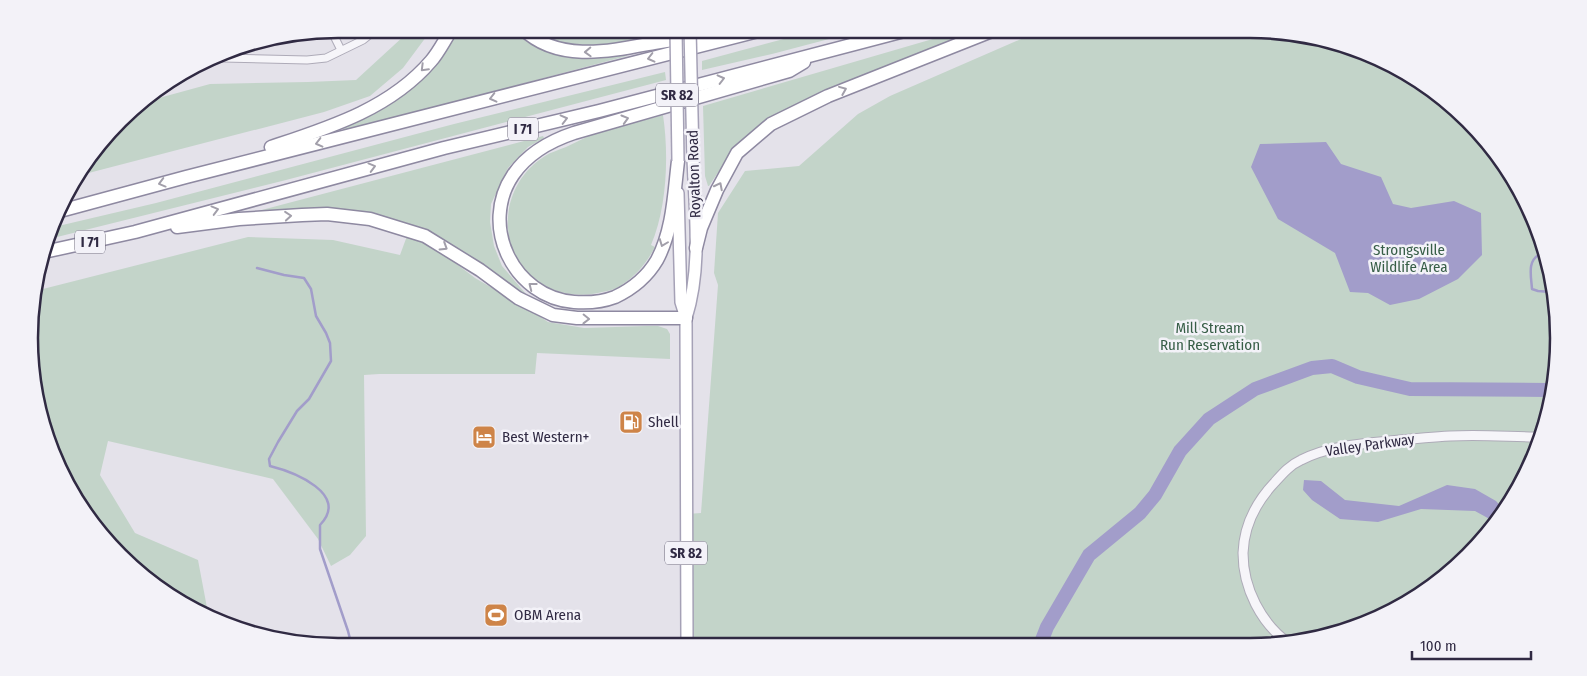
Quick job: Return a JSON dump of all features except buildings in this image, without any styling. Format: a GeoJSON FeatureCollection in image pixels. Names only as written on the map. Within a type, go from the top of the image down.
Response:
{"type":"FeatureCollection","features":[{"type":"Feature","properties":{"kind":"highway"},"geometry":{"type":"LineString","coordinates":[[186,177],[338,124],[362,113],[414,78],[432,60],[446,38]]}},
{"type":"Feature","properties":{"kind":"highway"},"geometry":{"type":"LineString","coordinates":[[535,38],[561,49],[577,52],[623,49],[687,38]]}},
{"type":"Feature","properties":{"kind":"highway","name":"I 71"},"geometry":{"type":"LineString","coordinates":[[66,209],[731,38]]}},
{"type":"Feature","properties":{"kind":"highway","name":"I 71"},"geometry":{"type":"LineString","coordinates":[[50,251],[135,232],[444,148],[878,38]]}},
{"type":"Feature","properties":{"kind":"highway"},"geometry":{"type":"LineString","coordinates":[[696,248],[717,190],[737,153],[771,124],[828,96],[974,38]]}},
{"type":"Feature","properties":{"kind":"highway"},"geometry":{"type":"LineString","coordinates":[[678,161],[671,218],[666,237],[657,260],[647,274],[635,285],[622,293],[598,302],[568,302],[536,289],[515,269],[505,251],[501,236],[499,216],[502,199],[517,169],[544,146],[574,133],[789,71],[813,55]]}},
{"type":"Feature","properties":{"kind":"highway"},"geometry":{"type":"LineString","coordinates":[[135,232],[239,219],[302,215],[327,214],[370,218],[425,236],[480,270],[518,298],[553,315],[577,318],[686,318]]}},
{"type":"Feature","properties":{"kind":"main road","name":"Royalton Road"},"geometry":{"type":"LineString","coordinates":[[676,38],[681,302],[686,318],[687,638]]}},
{"type":"Feature","properties":{"kind":"main road","name":"Royalton Road"},"geometry":{"type":"LineString","coordinates":[[686,318],[693,298],[696,248],[690,38]]}},
{"type":"Feature","properties":{"kind":"street"},"geometry":{"type":"LineString","coordinates":[[335,38],[341,50]]}},
{"type":"Feature","properties":{"kind":"street"},"geometry":{"type":"LineString","coordinates":[[228,58],[307,60],[326,58],[366,38]]}},
{"type":"Feature","properties":{"kind":"street","name":"Valley Parkway"},"geometry":{"type":"LineString","coordinates":[[1282,637],[1269,625],[1254,600],[1245,572],[1243,554],[1244,539],[1249,521],[1257,504],[1265,492],[1287,469],[1300,460],[1318,452],[1363,443],[1452,436],[1533,437]]}},
{"type":"Feature","properties":{"kind":"green space"},"geometry":{"type":"Polygon","coordinates":[[[402,38],[425,38],[403,68],[370,96],[324,112],[87,174],[112,140],[140,112],[157,99],[210,84],[356,80],[402,38]]]}},
{"type":"Feature","properties":{"kind":"green space"},"geometry":{"type":"Polygon","coordinates":[[[448,38],[525,38],[626,54],[627,56],[344,131],[343,127],[399,95],[448,38]]]}},
{"type":"Feature","properties":{"kind":"green space"},"geometry":{"type":"Polygon","coordinates":[[[545,38],[665,38],[588,49],[552,42],[545,38]]]}},
{"type":"Feature","properties":{"kind":"green space"},"geometry":{"type":"Polygon","coordinates":[[[788,38],[833,38],[702,70],[702,61],[788,38]]]}},
{"type":"Feature","properties":{"kind":"green space"},"geometry":{"type":"Polygon","coordinates":[[[936,38],[970,38],[752,132],[727,159],[709,186],[705,176],[703,106],[936,38]]]}},
{"type":"Feature","properties":{"kind":"green space","name":"Mill Stream Run Reservation"},"geometry":{"type":"Polygon","coordinates":[[[1023,38],[1269,38],[1288,40],[1346,53],[1382,68],[1416,88],[1447,112],[1475,140],[1499,171],[1527,223],[1544,279],[1550,338],[1544,397],[1527,453],[1499,505],[1475,536],[1447,564],[1416,588],[1364,616],[1308,633],[1269,638],[688,638],[687,514],[701,513],[718,285],[714,273],[718,213],[745,171],[799,166],[858,114],[890,96],[1023,38]]]}},
{"type":"Feature","properties":{"kind":"green space"},"geometry":{"type":"Polygon","coordinates":[[[665,72],[666,80],[286,180],[54,238],[59,226],[156,203],[454,124],[665,72]]]}},
{"type":"Feature","properties":{"kind":"green space"},"geometry":{"type":"Polygon","coordinates":[[[663,115],[666,164],[663,198],[651,245],[655,247],[641,268],[633,277],[618,287],[579,295],[568,294],[547,287],[528,274],[515,257],[508,229],[510,204],[519,182],[526,172],[547,155],[593,134],[663,115]]]}},
{"type":"Feature","properties":{"kind":"green space"},"geometry":{"type":"Polygon","coordinates":[[[543,136],[544,138],[528,147],[508,168],[491,204],[490,222],[494,246],[502,266],[526,294],[524,295],[378,217],[243,215],[543,136]]]}},
{"type":"Feature","properties":{"kind":"green space"},"geometry":{"type":"Polygon","coordinates":[[[407,236],[433,246],[475,278],[548,322],[584,328],[658,326],[667,329],[670,334],[670,359],[537,353],[535,374],[364,375],[366,536],[350,555],[331,566],[318,539],[273,479],[108,441],[100,475],[135,533],[198,560],[207,609],[171,588],[140,564],[112,536],[88,505],[60,453],[43,397],[40,377],[38,318],[41,289],[248,237],[333,240],[400,255],[407,236]]]}},
{"type":"Feature","properties":{"kind":"shaded area"},"geometry":{"type":"Polygon","coordinates":[[[1326,142],[1341,164],[1381,177],[1393,204],[1411,208],[1454,201],[1481,213],[1482,255],[1458,279],[1419,299],[1390,305],[1368,293],[1350,292],[1335,253],[1278,219],[1251,167],[1260,144],[1326,142]]]}},
{"type":"Feature","properties":{"kind":"shaded area"},"geometry":{"type":"Polygon","coordinates":[[[1304,480],[1321,481],[1345,500],[1399,506],[1447,485],[1475,489],[1499,505],[1489,519],[1475,511],[1421,509],[1378,522],[1340,519],[1312,500],[1303,490],[1304,480]]]}},
{"type":"Feature","properties":{"kind":"waterway"},"geometry":{"type":"LineString","coordinates":[[1538,256],[1531,264],[1532,289],[1546,292]]}},
{"type":"Feature","properties":{"kind":"waterway"},"geometry":{"type":"LineString","coordinates":[[257,268],[304,278],[311,289],[316,316],[330,343],[331,361],[309,399],[297,411],[269,459],[270,466],[304,479],[324,494],[328,504],[327,514],[320,525],[320,549],[350,638]]}},
{"type":"Feature","properties":{"kind":"waterway"},"geometry":{"type":"LineString","coordinates":[[1043,638],[1047,627],[1089,555],[1140,513],[1155,495],[1180,451],[1209,419],[1255,389],[1312,368],[1332,366],[1358,377],[1410,389],[1545,390]]}},
{"type":"Feature","properties":{"kind":"place","name":"Shell"},"geometry":{"type":"Point","coordinates":[631,422]}},
{"type":"Feature","properties":{"kind":"place","name":"Best Western+"},"geometry":{"type":"Point","coordinates":[484,437]}},
{"type":"Feature","properties":{"kind":"place","name":"OBM Arena"},"geometry":{"type":"Point","coordinates":[496,615]}},
{"type":"Feature","properties":{"kind":"park label","name":"Strongsville Wildlife Area"},"geometry":{"type":"Point","coordinates":[1409,258]}}]}
